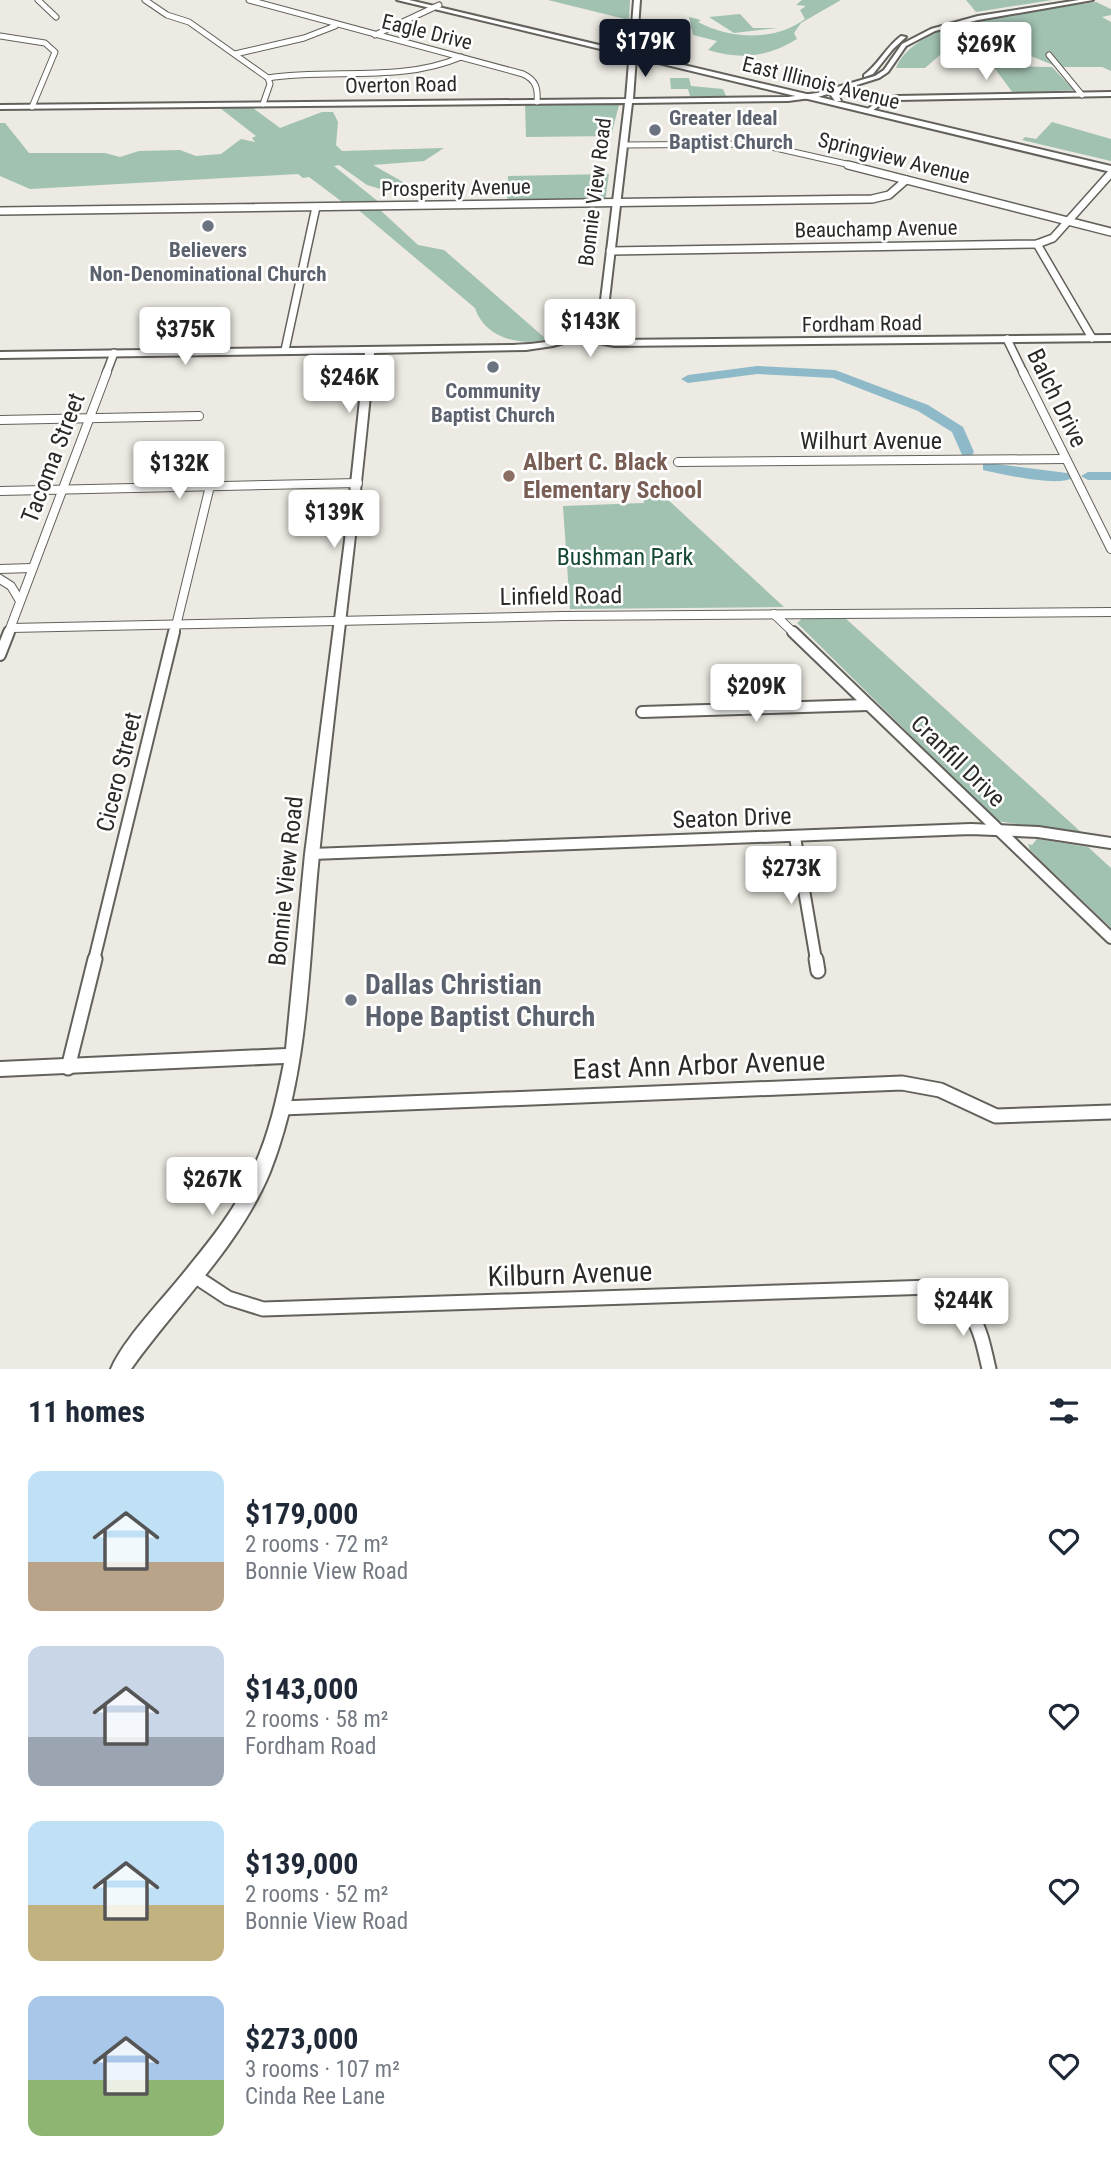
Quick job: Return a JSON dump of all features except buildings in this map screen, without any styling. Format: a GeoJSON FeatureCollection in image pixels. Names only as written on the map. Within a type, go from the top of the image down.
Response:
{"type":"FeatureCollection","features":[{"type":"Feature","properties":{"kind":"main road","name":"East Illinois Avenue"},"geometry":{"type":"LineString","coordinates":[[400,0],[634,50],[655,60],[810,94],[1111,171]]}},
{"type":"Feature","properties":{"kind":"main road","name":"East Illinois Avenue"},"geometry":{"type":"LineString","coordinates":[[418,0],[436,6]]}},
{"type":"Feature","properties":{"kind":"main road","name":"East Illinois Avenue"},"geometry":{"type":"LineString","coordinates":[[547,33],[634,50],[728,75]]}},
{"type":"Feature","properties":{"kind":"main road"},"geometry":{"type":"LineString","coordinates":[[633,66],[655,60]]}},
{"type":"Feature","properties":{"kind":"main road","name":"East Illinois Avenue"},"geometry":{"type":"LineString","coordinates":[[810,94],[837,95],[870,110],[1111,163]]}},
{"type":"Feature","properties":{"kind":"street"},"geometry":{"type":"LineString","coordinates":[[38,0],[56,17]]}},
{"type":"Feature","properties":{"kind":"street"},"geometry":{"type":"LineString","coordinates":[[145,0],[167,15],[189,22],[268,78],[270,85],[263,104]]}},
{"type":"Feature","properties":{"kind":"street","name":"Eagle Drive"},"geometry":{"type":"LineString","coordinates":[[249,0],[528,76],[538,90],[537,102]]}},
{"type":"Feature","properties":{"kind":"street","name":"Bonnie View Road"},"geometry":{"type":"LineString","coordinates":[[573,338],[601,316],[633,66],[637,0]]}},
{"type":"Feature","properties":{"kind":"street"},"geometry":{"type":"LineString","coordinates":[[883,74],[874,72],[891,45],[925,27],[968,15],[1066,0]]}},
{"type":"Feature","properties":{"kind":"street"},"geometry":{"type":"LineString","coordinates":[[837,95],[883,74],[897,51],[933,30],[978,18],[1090,0]]}},
{"type":"Feature","properties":{"kind":"street"},"geometry":{"type":"LineString","coordinates":[[374,35],[436,6]]}},
{"type":"Feature","properties":{"kind":"street"},"geometry":{"type":"LineString","coordinates":[[235,54],[304,38],[335,25]]}},
{"type":"Feature","properties":{"kind":"street"},"geometry":{"type":"LineString","coordinates":[[925,27],[933,30]]}},
{"type":"Feature","properties":{"kind":"street"},"geometry":{"type":"LineString","coordinates":[[0,36],[44,43],[55,52],[32,107]]}},
{"type":"Feature","properties":{"kind":"street"},"geometry":{"type":"LineString","coordinates":[[1049,55],[1082,95]]}},
{"type":"Feature","properties":{"kind":"street"},"geometry":{"type":"LineString","coordinates":[[268,78],[303,72],[428,69],[461,57]]}},
{"type":"Feature","properties":{"kind":"street","name":"Overton Road"},"geometry":{"type":"LineString","coordinates":[[0,107],[537,102],[810,94],[874,72]]}},
{"type":"Feature","properties":{"kind":"street"},"geometry":{"type":"LineString","coordinates":[[870,110],[881,102],[897,98],[1111,94]]}},
{"type":"Feature","properties":{"kind":"street","name":"Springview Avenue"},"geometry":{"type":"LineString","coordinates":[[623,145],[769,145],[1111,232]]}},
{"type":"Feature","properties":{"kind":"street"},"geometry":{"type":"LineString","coordinates":[[1092,338],[1037,244],[1053,238],[1111,171]]}},
{"type":"Feature","properties":{"kind":"street","name":"Prosperity Avenue"},"geometry":{"type":"LineString","coordinates":[[0,211],[872,199],[889,195],[906,180]]}},
{"type":"Feature","properties":{"kind":"street"},"geometry":{"type":"LineString","coordinates":[[285,350],[316,207]]}},
{"type":"Feature","properties":{"kind":"street","name":"Beauchamp Avenue"},"geometry":{"type":"LineString","coordinates":[[610,251],[1037,244]]}},
{"type":"Feature","properties":{"kind":"street","name":"Fordham Road"},"geometry":{"type":"LineString","coordinates":[[0,355],[513,348],[573,338],[593,344],[1111,338]]}},
{"type":"Feature","properties":{"kind":"street","name":"Balch Drive"},"geometry":{"type":"LineString","coordinates":[[1007,340],[1111,549]]}},
{"type":"Feature","properties":{"kind":"street"},"geometry":{"type":"LineString","coordinates":[[368,369],[393,350]]}},
{"type":"Feature","properties":{"kind":"street","name":"Bonnie View Road"},"geometry":{"type":"LineString","coordinates":[[120,1369],[145,1331],[240,1210],[260,1174],[282,1108],[293,1056],[312,854],[358,483],[370,351]]}},
{"type":"Feature","properties":{"kind":"street","name":"Tacoma Street"},"geometry":{"type":"LineString","coordinates":[[0,654],[114,353]]}},
{"type":"Feature","properties":{"kind":"street"},"geometry":{"type":"LineString","coordinates":[[0,420],[199,416]]}},
{"type":"Feature","properties":{"kind":"street","name":"Wilhurt Avenue"},"geometry":{"type":"LineString","coordinates":[[678,462],[1065,459]]}},
{"type":"Feature","properties":{"kind":"street"},"geometry":{"type":"LineString","coordinates":[[0,491],[358,483]]}},
{"type":"Feature","properties":{"kind":"street","name":"Cicero Street"},"geometry":{"type":"LineString","coordinates":[[68,1068],[210,486]]}},
{"type":"Feature","properties":{"kind":"street"},"geometry":{"type":"LineString","coordinates":[[0,569],[31,568]]}},
{"type":"Feature","properties":{"kind":"street"},"geometry":{"type":"LineString","coordinates":[[0,579],[11,586],[20,601]]}},
{"type":"Feature","properties":{"kind":"street","name":"Linfield Road"},"geometry":{"type":"LineString","coordinates":[[11,628],[342,620],[1111,612]]}},
{"type":"Feature","properties":{"kind":"street","name":"Cranfill Drive"},"geometry":{"type":"LineString","coordinates":[[774,614],[1111,938]]}},
{"type":"Feature","properties":{"kind":"street"},"geometry":{"type":"LineString","coordinates":[[642,712],[869,705]]}},
{"type":"Feature","properties":{"kind":"street","name":"Seaton Drive"},"geometry":{"type":"LineString","coordinates":[[312,854],[1000,830],[1111,843]]}},
{"type":"Feature","properties":{"kind":"street"},"geometry":{"type":"LineString","coordinates":[[795,836],[818,971]]}},
{"type":"Feature","properties":{"kind":"street"},"geometry":{"type":"LineString","coordinates":[[0,1069],[293,1056]]}},
{"type":"Feature","properties":{"kind":"street","name":"East Ann Arbor Avenue"},"geometry":{"type":"LineString","coordinates":[[282,1108],[902,1083],[940,1090],[996,1116],[1111,1112]]}},
{"type":"Feature","properties":{"kind":"street","name":"Kilburn Avenue"},"geometry":{"type":"LineString","coordinates":[[192,1274],[228,1298],[262,1309],[932,1287],[958,1296],[978,1321],[989,1369]]}},
{"type":"Feature","properties":{"kind":"green space"},"geometry":{"type":"Polygon","coordinates":[[[548,0],[630,0],[629,20],[548,0]]]}},
{"type":"Feature","properties":{"kind":"green space"},"geometry":{"type":"Polygon","coordinates":[[[802,0],[841,0],[801,23],[794,33],[797,39],[776,50],[743,56],[720,53],[708,50],[717,41],[693,35],[689,17],[701,20],[698,22],[711,28],[738,35],[780,32],[805,19],[800,10],[806,6],[796,5],[802,0]]]}},
{"type":"Feature","properties":{"kind":"green space"},"geometry":{"type":"Polygon","coordinates":[[[966,0],[1052,0],[976,12],[966,0]]]}},
{"type":"Feature","properties":{"kind":"green space"},"geometry":{"type":"Polygon","coordinates":[[[1096,2],[1111,9],[1111,15],[1102,17],[1111,22],[1111,71],[1102,67],[1058,67],[996,42],[947,49],[925,68],[896,68],[909,50],[929,36],[955,26],[1016,12],[1096,2]]]}},
{"type":"Feature","properties":{"kind":"green space"},"geometry":{"type":"Polygon","coordinates":[[[740,14],[753,28],[777,28],[734,33],[709,17],[740,14]]]}},
{"type":"Feature","properties":{"kind":"green space"},"geometry":{"type":"Polygon","coordinates":[[[993,66],[1052,67],[1074,90],[1013,93],[993,66]]]}},
{"type":"Feature","properties":{"kind":"green space"},"geometry":{"type":"Polygon","coordinates":[[[670,78],[689,78],[691,86],[723,89],[726,96],[690,96],[688,89],[671,89],[670,78]]]}},
{"type":"Feature","properties":{"kind":"green space"},"geometry":{"type":"Polygon","coordinates":[[[525,105],[619,105],[611,136],[526,137],[525,105]]]}},
{"type":"Feature","properties":{"kind":"green space"},"geometry":{"type":"Polygon","coordinates":[[[220,108],[253,108],[280,128],[322,112],[333,112],[338,122],[336,145],[342,151],[444,148],[424,161],[373,165],[403,182],[397,194],[367,185],[339,165],[334,166],[380,203],[345,204],[309,177],[303,178],[298,174],[30,189],[0,176],[0,123],[5,123],[29,153],[105,153],[120,157],[139,151],[180,150],[196,156],[221,154],[241,139],[255,142],[252,138],[256,136],[220,108]]]}},
{"type":"Feature","properties":{"kind":"green space"},"geometry":{"type":"Polygon","coordinates":[[[1052,122],[1111,139],[1111,161],[1022,140],[1025,137],[1036,139],[1052,122]]]}},
{"type":"Feature","properties":{"kind":"green space"},"geometry":{"type":"Polygon","coordinates":[[[609,174],[605,202],[507,203],[508,176],[609,174]]]}},
{"type":"Feature","properties":{"kind":"green space"},"geometry":{"type":"Polygon","coordinates":[[[356,208],[378,208],[418,245],[444,250],[546,339],[525,342],[494,333],[486,326],[475,308],[356,208]]]}},
{"type":"Feature","properties":{"kind":"green space","name":"Bushman Park"},"geometry":{"type":"Polygon","coordinates":[[[642,484],[651,484],[784,607],[570,609],[563,506],[644,503],[642,484]]]}},
{"type":"Feature","properties":{"kind":"green space"},"geometry":{"type":"Polygon","coordinates":[[[844,617],[1082,833],[997,821],[797,623],[803,618],[844,617]]]}},
{"type":"Feature","properties":{"kind":"green space"},"geometry":{"type":"Polygon","coordinates":[[[1037,839],[1088,847],[1111,868],[1111,928],[1030,850],[1028,844],[1032,845],[1037,839]]]}},
{"type":"Feature","properties":{"kind":"waterway"},"geometry":{"type":"LineString","coordinates":[[688,379],[757,370],[835,374],[923,408],[958,430],[967,452]]}},
{"type":"Feature","properties":{"kind":"waterway"},"geometry":{"type":"LineString","coordinates":[[988,467],[1042,476],[1067,477]]}},
{"type":"Feature","properties":{"kind":"waterway"},"geometry":{"type":"LineString","coordinates":[[1088,476],[1111,476]]}},
{"type":"Feature","properties":{"kind":"place","name":"Greater Ideal Baptist Church"},"geometry":{"type":"Point","coordinates":[655,130]}},
{"type":"Feature","properties":{"kind":"place","name":"Believers Non-Denominational Church"},"geometry":{"type":"Point","coordinates":[208,226]}},
{"type":"Feature","properties":{"kind":"place","name":"Community Baptist Church"},"geometry":{"type":"Point","coordinates":[493,367]}},
{"type":"Feature","properties":{"kind":"place","name":"Albert C. Black Elementary School"},"geometry":{"type":"Point","coordinates":[509,476]}},
{"type":"Feature","properties":{"kind":"place","name":"Dallas Christian Hope Baptist Church"},"geometry":{"type":"Point","coordinates":[351,1000]}}]}
